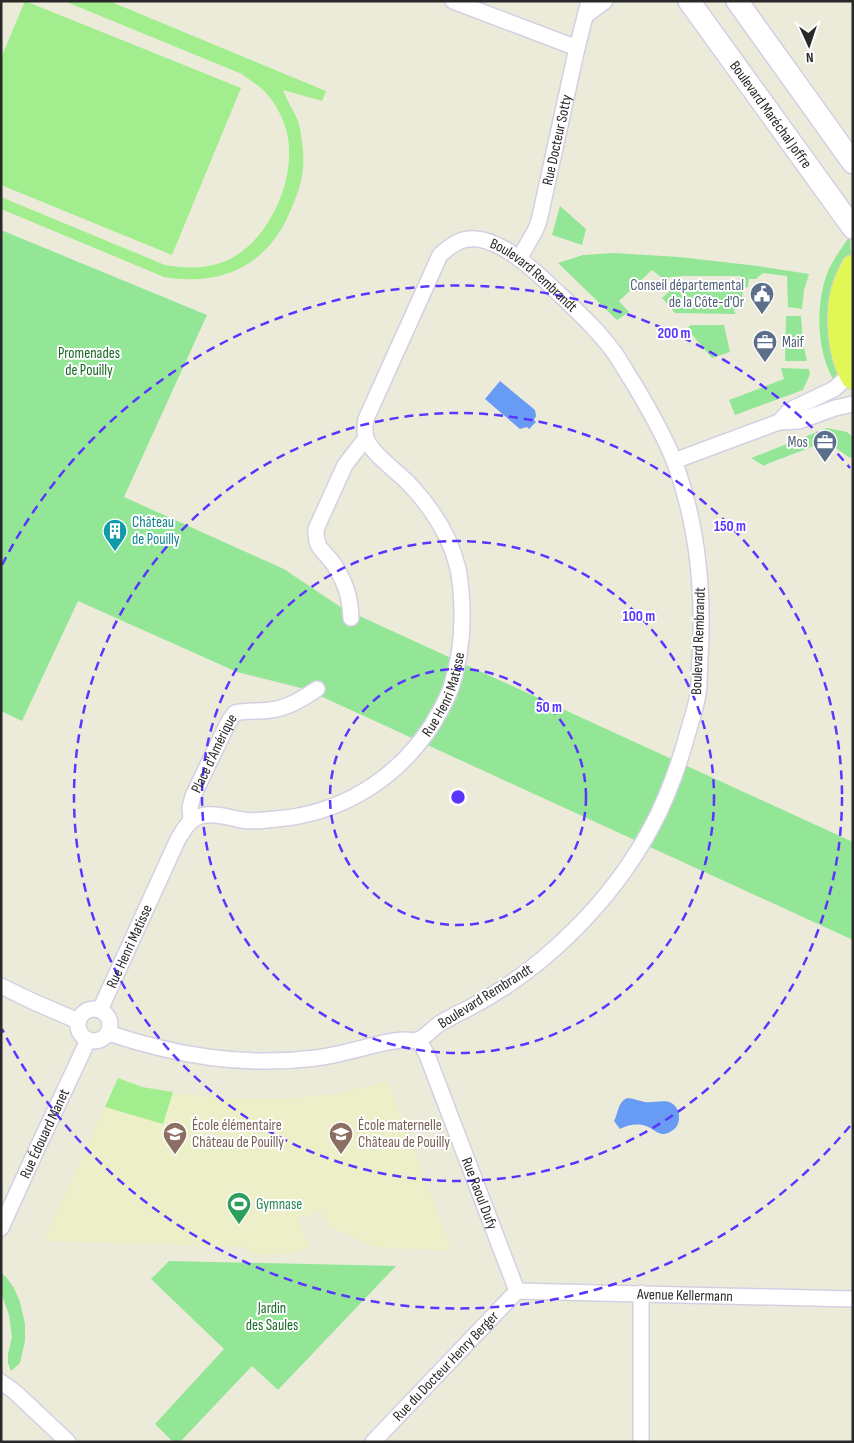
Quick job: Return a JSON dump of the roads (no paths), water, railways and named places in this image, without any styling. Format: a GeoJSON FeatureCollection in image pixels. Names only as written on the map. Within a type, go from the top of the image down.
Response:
{"type":"FeatureCollection","features":[{"type":"Feature","properties":{"kind":"main road"},"geometry":{"type":"LineString","coordinates":[[737,1],[853,163]]}},
{"type":"Feature","properties":{"kind":"main road","name":"Boulevard Maréchal Joffre"},"geometry":{"type":"LineString","coordinates":[[697,4],[853,228]]}},
{"type":"Feature","properties":{"kind":"main road"},"geometry":{"type":"LineString","coordinates":[[851,374],[841,342],[840,310],[844,286],[853,267]]}},
{"type":"Feature","properties":{"kind":"street"},"geometry":{"type":"LineString","coordinates":[[453,1],[577,48]]}},
{"type":"Feature","properties":{"kind":"street","name":"Rue Docteur Sotty"},"geometry":{"type":"LineString","coordinates":[[519,259],[539,221],[587,8],[605,1]]}},
{"type":"Feature","properties":{"kind":"street","name":"Boulevard Rembrandt"},"geometry":{"type":"LineString","coordinates":[[366,438],[366,419],[440,255],[451,245],[464,239],[479,239],[498,245],[543,279],[583,318],[615,355],[656,421],[674,461],[693,530],[699,565],[701,645],[698,697],[675,776],[664,803],[630,863],[595,908],[568,937],[539,963],[506,987],[443,1022],[419,1040]]}},
{"type":"Feature","properties":{"kind":"street"},"geometry":{"type":"LineString","coordinates":[[779,422],[790,410],[834,389],[851,374]]}},
{"type":"Feature","properties":{"kind":"street"},"geometry":{"type":"LineString","coordinates":[[674,461],[779,422],[800,420],[834,408],[853,404]]}},
{"type":"Feature","properties":{"kind":"street"},"geometry":{"type":"LineString","coordinates":[[350,618],[350,602],[346,586],[334,564],[318,547],[316,529],[345,465],[366,438]]}},
{"type":"Feature","properties":{"kind":"street","name":"Rue Henri Matisse"},"geometry":{"type":"LineString","coordinates":[[100,1010],[178,839],[191,820],[206,815],[220,815],[245,821],[278,819],[308,814],[339,805],[366,790],[395,770],[422,740],[446,701],[456,672],[462,634],[459,569],[434,513],[412,486],[375,452],[366,438]]}},
{"type":"Feature","properties":{"kind":"street","name":"Place d'Amérique"},"geometry":{"type":"LineString","coordinates":[[191,820],[190,807],[193,796],[228,721],[235,713],[246,711],[258,712],[286,706],[299,701],[317,689]]}},
{"type":"Feature","properties":{"kind":"street"},"geometry":{"type":"LineString","coordinates":[[1,986],[78,1021]]}},
{"type":"Feature","properties":{"kind":"street"},"geometry":{"type":"LineString","coordinates":[[89,1010],[100,1010],[110,1022],[108,1033],[99,1040],[87,1040],[79,1032],[78,1021],[89,1010]]}},
{"type":"Feature","properties":{"kind":"street"},"geometry":{"type":"LineString","coordinates":[[108,1033],[142,1044],[192,1056],[270,1061],[317,1058],[393,1041],[419,1040]]}},
{"type":"Feature","properties":{"kind":"street","name":"Rue Édouard Manet"},"geometry":{"type":"LineString","coordinates":[[1,1228],[87,1040]]}},
{"type":"Feature","properties":{"kind":"street","name":"Rue Raoul Dufy"},"geometry":{"type":"LineString","coordinates":[[419,1040],[427,1056],[517,1291]]}},
{"type":"Feature","properties":{"kind":"street","name":"Avenue Kellermann"},"geometry":{"type":"LineString","coordinates":[[517,1291],[853,1299]]}},
{"type":"Feature","properties":{"kind":"street","name":"Rue du Docteur Henry Berger"},"geometry":{"type":"LineString","coordinates":[[374,1442],[517,1291]]}},
{"type":"Feature","properties":{"kind":"street"},"geometry":{"type":"LineString","coordinates":[[641,1293],[642,1442]]}},
{"type":"Feature","properties":{"kind":"street"},"geometry":{"type":"LineString","coordinates":[[1,1382],[15,1392],[68,1442]]}},
{"type":"Feature","properties":{"kind":"water"},"geometry":{"type":"Polygon","coordinates":[[[500,381],[535,410],[536,416],[534,420],[536,422],[529,429],[527,427],[520,429],[485,399],[500,381]]]}},
{"type":"Feature","properties":{"kind":"water"},"geometry":{"type":"Polygon","coordinates":[[[627,1098],[645,1102],[662,1101],[671,1103],[678,1111],[679,1120],[677,1125],[666,1134],[639,1125],[620,1129],[614,1121],[620,1105],[627,1098]]]}},
{"type":"Feature","properties":{"kind":"place","name":"Conseil départemental de la Côte-d'Or"},"geometry":{"type":"Point","coordinates":[762,315]}},
{"type":"Feature","properties":{"kind":"place","name":"Maif"},"geometry":{"type":"Point","coordinates":[765,363]}},
{"type":"Feature","properties":{"kind":"place","name":"Mos"},"geometry":{"type":"Point","coordinates":[825,463]}},
{"type":"Feature","properties":{"kind":"place","name":"Château de Pouilly"},"geometry":{"type":"Point","coordinates":[115,552]}},
{"type":"Feature","properties":{"kind":"place","name":"École élémentaire Château de Pouilly"},"geometry":{"type":"Point","coordinates":[175,1155]}},
{"type":"Feature","properties":{"kind":"place","name":"École maternelle Château de Pouilly"},"geometry":{"type":"Point","coordinates":[341,1155]}},
{"type":"Feature","properties":{"kind":"place","name":"Gymnase"},"geometry":{"type":"Point","coordinates":[239,1225]}},
{"type":"Feature","properties":{"kind":"park label","name":"Promenades de Pouilly"},"geometry":{"type":"Point","coordinates":[89,362]}},
{"type":"Feature","properties":{"kind":"park label","name":"Jardin des Saules"},"geometry":{"type":"Point","coordinates":[272,1316]}}]}
